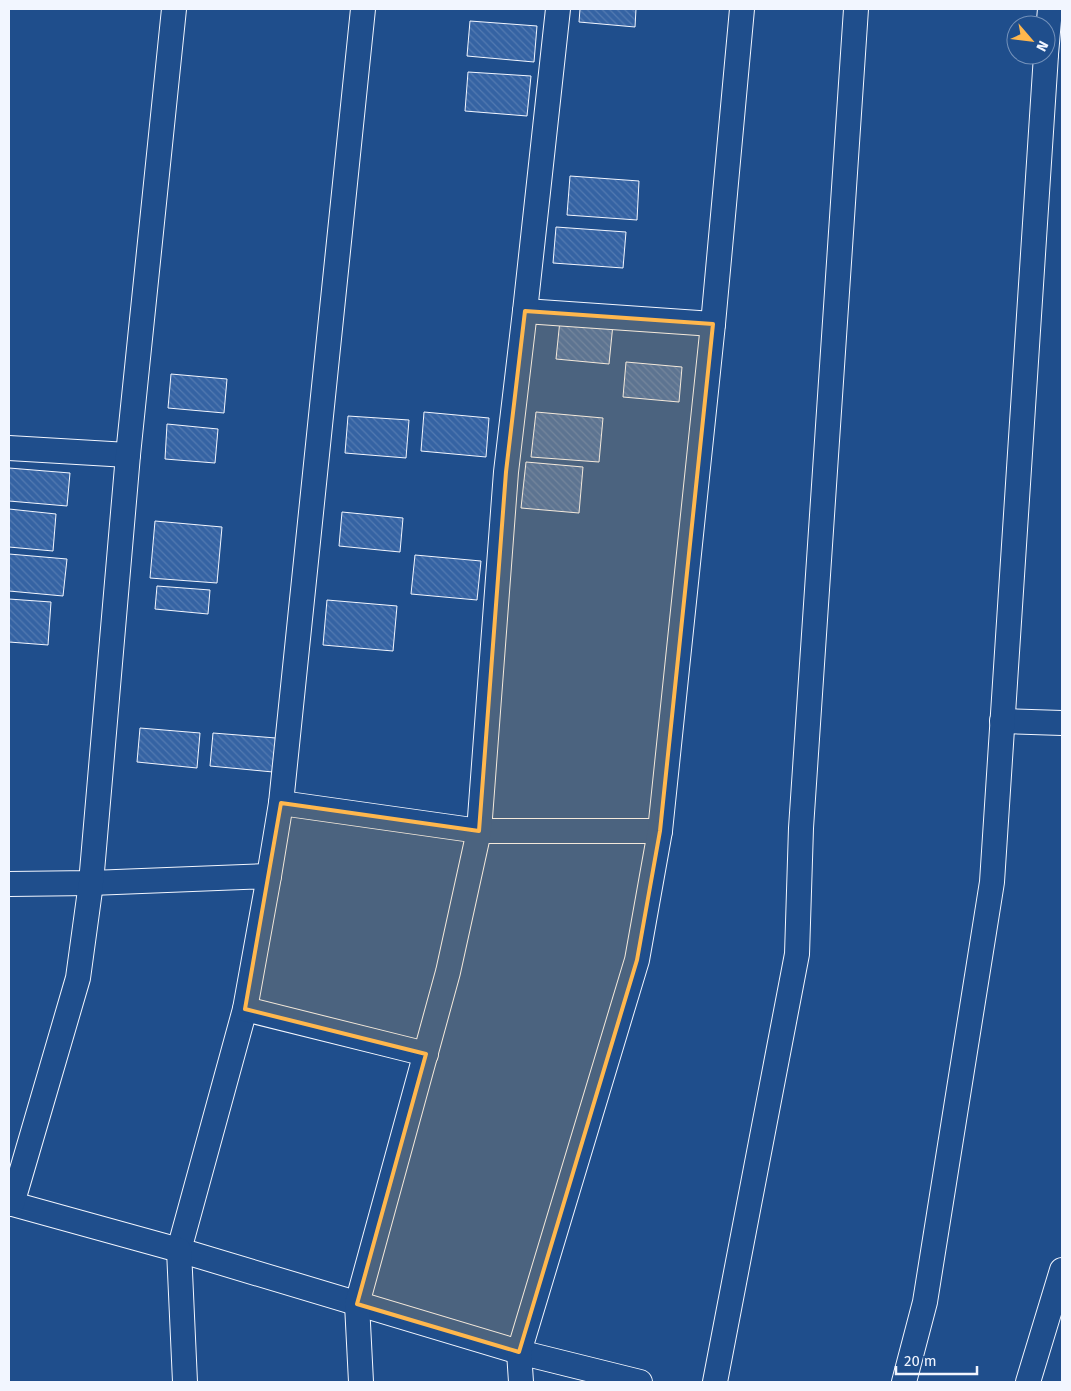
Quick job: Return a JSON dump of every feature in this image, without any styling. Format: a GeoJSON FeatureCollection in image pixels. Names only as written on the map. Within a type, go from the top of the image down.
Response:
{"type":"FeatureCollection","features":[{"type":"Feature","properties":{"kind":"street"},"geometry":{"type":"LineString","coordinates":[[174,9],[128,454],[91,883],[78,978],[11,1203],[180,1250],[519,1352],[640,1382]]}},
{"type":"Feature","properties":{"kind":"street"},"geometry":{"type":"LineString","coordinates":[[185,1382],[180,1250],[245,1009],[281,802],[363,9]]}},
{"type":"Feature","properties":{"kind":"street"},"geometry":{"type":"LineString","coordinates":[[361,1382],[356,1304],[448,972],[479,831],[506,472],[558,9]]}},
{"type":"Feature","properties":{"kind":"street"},"geometry":{"type":"LineString","coordinates":[[521,1382],[519,1352],[637,960],[660,831],[713,324],[742,9]]}},
{"type":"Feature","properties":{"kind":"street"},"geometry":{"type":"LineString","coordinates":[[715,1382],[797,954],[801,828],[856,9]]}},
{"type":"Feature","properties":{"kind":"street"},"geometry":{"type":"LineString","coordinates":[[904,1382],[924,1302],[992,882],[1045,65]]}},
{"type":"Feature","properties":{"kind":"street"},"geometry":{"type":"LineString","coordinates":[[525,311],[713,324]]}},
{"type":"Feature","properties":{"kind":"street"},"geometry":{"type":"LineString","coordinates":[[9,448],[128,454]]}},
{"type":"Feature","properties":{"kind":"street"},"geometry":{"type":"LineString","coordinates":[[1002,721],[1062,723]]}},
{"type":"Feature","properties":{"kind":"street"},"geometry":{"type":"LineString","coordinates":[[281,802],[479,831],[660,831]]}},
{"type":"Feature","properties":{"kind":"street"},"geometry":{"type":"LineString","coordinates":[[9,884],[91,883],[269,876]]}},
{"type":"Feature","properties":{"kind":"street"},"geometry":{"type":"LineString","coordinates":[[245,1009],[426,1054]]}},
{"type":"Feature","properties":{"kind":"street"},"geometry":{"type":"LineString","coordinates":[[1028,1382],[1062,1270]]}},
{"type":"Feature","properties":{"kind":"highlighted area"},"geometry":{"type":"Polygon","coordinates":[[[525,311],[713,324],[660,831],[637,960],[519,1352],[357,1304],[426,1054],[245,1009],[281,803],[479,831],[506,472],[525,311]]]}},
{"type":"Feature","properties":{"kind":"building"},"geometry":{"type":"Polygon","coordinates":[[[580,9],[636,9],[635,27],[579,22],[580,9]]]}},
{"type":"Feature","properties":{"kind":"building"},"geometry":{"type":"Polygon","coordinates":[[[470,21],[537,26],[534,62],[467,56],[470,21]]]}},
{"type":"Feature","properties":{"kind":"building"},"geometry":{"type":"Polygon","coordinates":[[[468,72],[531,76],[527,116],[465,111],[468,72]]]}},
{"type":"Feature","properties":{"kind":"building"},"geometry":{"type":"Polygon","coordinates":[[[570,176],[639,181],[637,220],[567,215],[570,176]]]}},
{"type":"Feature","properties":{"kind":"building"},"geometry":{"type":"Polygon","coordinates":[[[556,227],[626,232],[623,268],[553,263],[556,227]]]}},
{"type":"Feature","properties":{"kind":"building"},"geometry":{"type":"Polygon","coordinates":[[[560,320],[613,324],[609,364],[556,359],[560,320]]]}},
{"type":"Feature","properties":{"kind":"building"},"geometry":{"type":"Polygon","coordinates":[[[626,362],[682,367],[679,402],[623,397],[626,362]]]}},
{"type":"Feature","properties":{"kind":"building"},"geometry":{"type":"Polygon","coordinates":[[[171,374],[227,379],[224,413],[168,408],[171,374]]]}},
{"type":"Feature","properties":{"kind":"building"},"geometry":{"type":"Polygon","coordinates":[[[424,412],[489,418],[486,457],[421,451],[424,412]]]}},
{"type":"Feature","properties":{"kind":"building"},"geometry":{"type":"Polygon","coordinates":[[[536,412],[603,418],[599,462],[531,457],[536,412]]]}},
{"type":"Feature","properties":{"kind":"building"},"geometry":{"type":"Polygon","coordinates":[[[348,416],[409,420],[406,458],[345,453],[348,416]]]}},
{"type":"Feature","properties":{"kind":"building"},"geometry":{"type":"Polygon","coordinates":[[[167,424],[218,429],[215,463],[165,459],[167,424]]]}},
{"type":"Feature","properties":{"kind":"building"},"geometry":{"type":"Polygon","coordinates":[[[526,462],[583,467],[579,513],[521,508],[526,462]]]}},
{"type":"Feature","properties":{"kind":"building"},"geometry":{"type":"Polygon","coordinates":[[[9,468],[70,473],[67,506],[9,501],[9,468]]]}},
{"type":"Feature","properties":{"kind":"building"},"geometry":{"type":"Polygon","coordinates":[[[9,509],[56,514],[53,551],[9,547],[9,509]]]}},
{"type":"Feature","properties":{"kind":"building"},"geometry":{"type":"Polygon","coordinates":[[[342,512],[403,518],[400,552],[339,546],[342,512]]]}},
{"type":"Feature","properties":{"kind":"building"},"geometry":{"type":"Polygon","coordinates":[[[155,521],[222,527],[217,583],[150,578],[155,521]]]}},
{"type":"Feature","properties":{"kind":"building"},"geometry":{"type":"Polygon","coordinates":[[[9,554],[67,559],[63,596],[9,591],[9,554]]]}},
{"type":"Feature","properties":{"kind":"building"},"geometry":{"type":"Polygon","coordinates":[[[415,555],[481,561],[477,600],[411,594],[415,555]]]}},
{"type":"Feature","properties":{"kind":"building"},"geometry":{"type":"Polygon","coordinates":[[[157,586],[210,590],[208,614],[155,609],[157,586]]]}},
{"type":"Feature","properties":{"kind":"building"},"geometry":{"type":"Polygon","coordinates":[[[9,599],[51,602],[48,645],[9,642],[9,599]]]}},
{"type":"Feature","properties":{"kind":"building"},"geometry":{"type":"Polygon","coordinates":[[[327,600],[397,606],[393,651],[323,645],[327,600]]]}},
{"type":"Feature","properties":{"kind":"building"},"geometry":{"type":"Polygon","coordinates":[[[140,728],[200,733],[197,768],[137,762],[140,728]]]}},
{"type":"Feature","properties":{"kind":"building"},"geometry":{"type":"Polygon","coordinates":[[[213,733],[276,738],[273,772],[210,766],[213,733]]]}}]}
